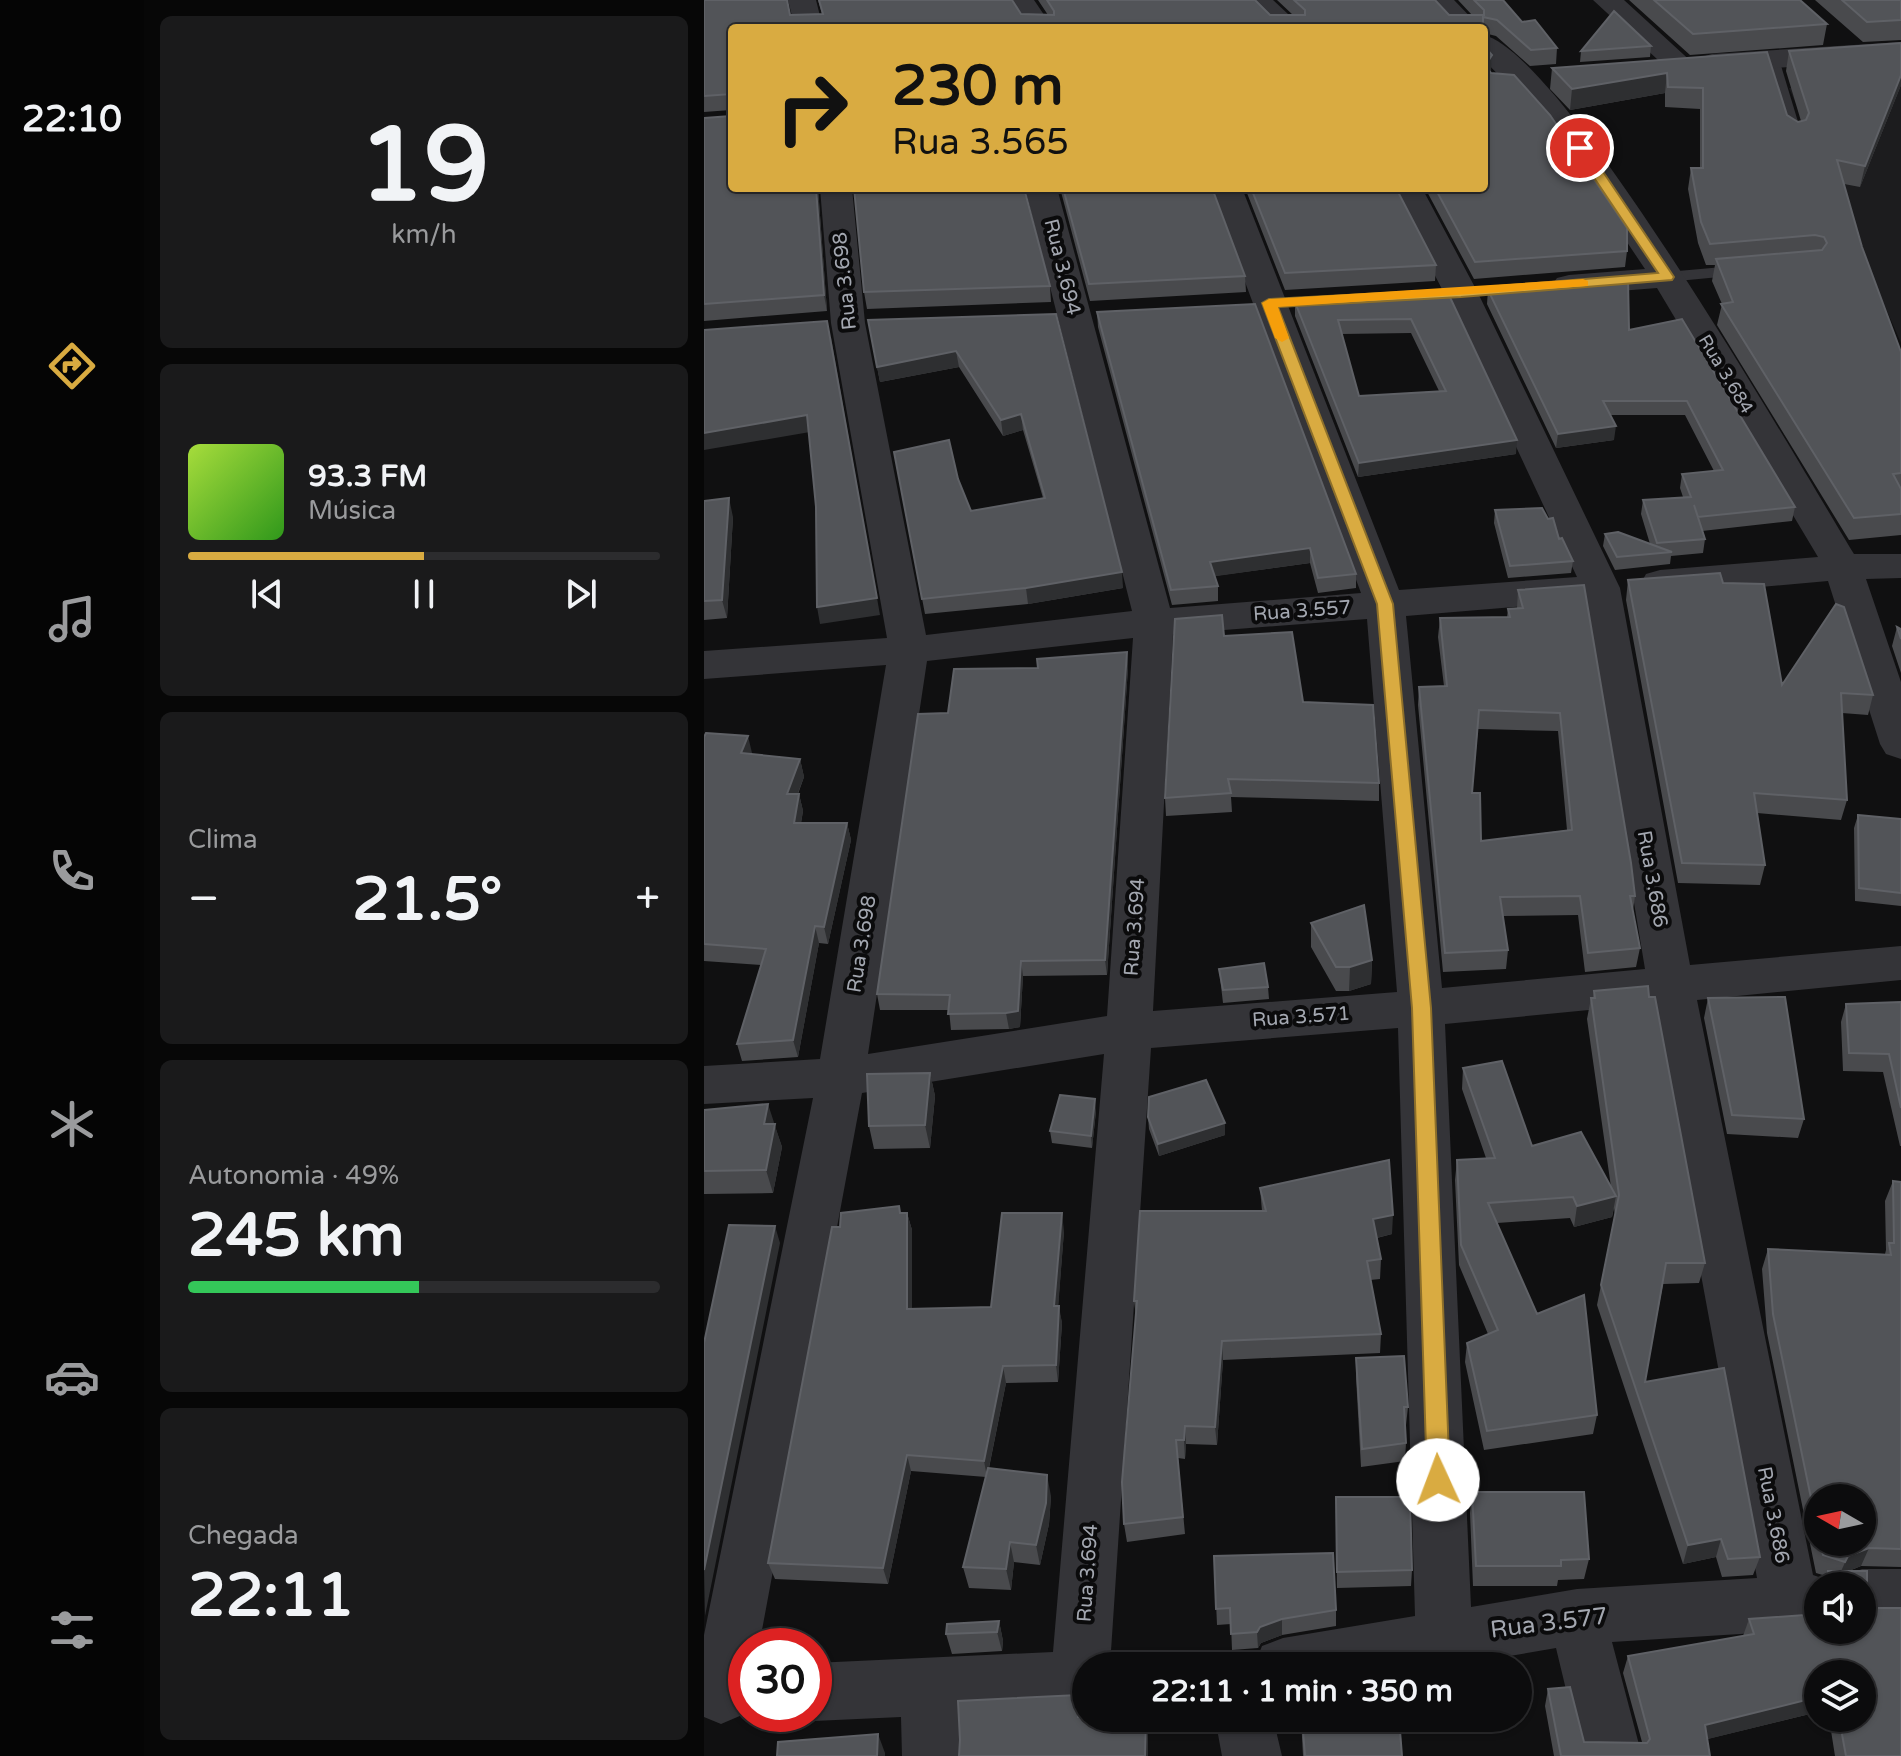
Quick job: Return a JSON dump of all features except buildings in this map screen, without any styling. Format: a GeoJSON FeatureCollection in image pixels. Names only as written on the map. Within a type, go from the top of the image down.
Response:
{"type":"FeatureCollection","features":[{"type":"Feature","properties":{"kind":"street"},"geometry":{"type":"LineString","coordinates":[[802,0],[808,24]]}},
{"type":"Feature","properties":{"kind":"street"},"geometry":{"type":"LineString","coordinates":[[1020,0],[1036,24]]}},
{"type":"Feature","properties":{"kind":"street"},"geometry":{"type":"LineString","coordinates":[[1256,0],[1284,24]]}},
{"type":"Feature","properties":{"kind":"street"},"geometry":{"type":"LineString","coordinates":[[1437,0],[1463,24]]}},
{"type":"Feature","properties":{"kind":"street"},"geometry":{"type":"LineString","coordinates":[[1607,0],[1680,65]]}},
{"type":"Feature","properties":{"kind":"street"},"geometry":{"type":"LineString","coordinates":[[1824,27],[1855,54]]}},
{"type":"Feature","properties":{"kind":"street","name":"Rua 3.684"},"geometry":{"type":"LineString","coordinates":[[1488,46],[1537,76],[1562,123],[1667,277],[1843,567],[1901,744]]}},
{"type":"Feature","properties":{"kind":"street"},"geometry":{"type":"LineString","coordinates":[[1648,68],[1901,51]]}},
{"type":"Feature","properties":{"kind":"street"},"geometry":{"type":"LineString","coordinates":[[1488,82],[1537,76]]}},
{"type":"Feature","properties":{"kind":"street","name":"Rua 3.698"},"geometry":{"type":"LineString","coordinates":[[724,1696],[841,1077],[909,650],[849,323],[836,192]]}},
{"type":"Feature","properties":{"kind":"street","name":"Rua 3.694"},"geometry":{"type":"LineString","coordinates":[[1042,192],[1154,622],[1129,1031],[1085,1652]]}},
{"type":"Feature","properties":{"kind":"street"},"geometry":{"type":"LineString","coordinates":[[1227,192],[1385,604],[1421,1008],[1444,1637]]}},
{"type":"Feature","properties":{"kind":"street","name":"Rua 3.686"},"geometry":{"type":"LineString","coordinates":[[1408,192],[1462,293],[1601,588],[1671,986],[1804,1604]]}},
{"type":"Feature","properties":{"kind":"street"},"geometry":{"type":"LineString","coordinates":[[1541,287],[1667,277]]}},
{"type":"Feature","properties":{"kind":"street","name":"Rua 3.557"},"geometry":{"type":"LineString","coordinates":[[704,665],[909,650],[1154,622],[1843,567],[1901,566]]}},
{"type":"Feature","properties":{"kind":"street","name":"Rua 3.571"},"geometry":{"type":"LineString","coordinates":[[704,1085],[841,1077],[1129,1031],[1671,986],[1901,963]]}},
{"type":"Feature","properties":{"kind":"street"},"geometry":{"type":"LineString","coordinates":[[1876,1596],[1901,1596]]}},
{"type":"Feature","properties":{"kind":"street","name":"Rua 3.577"},"geometry":{"type":"LineString","coordinates":[[1361,1652],[1577,1617],[1804,1604]]}},
{"type":"Feature","properties":{"kind":"street"},"geometry":{"type":"LineString","coordinates":[[1577,1617],[1612,1756]]}},
{"type":"Feature","properties":{"kind":"street"},"geometry":{"type":"LineString","coordinates":[[832,1692],[1072,1680]]}},
{"type":"Feature","properties":{"kind":"street"},"geometry":{"type":"LineString","coordinates":[[929,1689],[932,1756]]}},
{"type":"Feature","properties":{"kind":"street"},"geometry":{"type":"LineString","coordinates":[[1247,1732],[1252,1756]]}},
{"type":"Feature","properties":{"kind":"lane"},"geometry":{"type":"LineString","coordinates":[[1771,59],[1794,135]]}},
{"type":"Feature","properties":{"kind":"lane"},"geometry":{"type":"LineString","coordinates":[[1667,277],[1768,268]]}},
{"type":"Feature","properties":{"kind":"shaded area"},"geometry":{"type":"Polygon","coordinates":[[[1901,82],[1901,343],[1789,88],[1901,82]]]}},
{"type":"Feature","properties":{"kind":"slow traffic"},"geometry":{"type":"LineString","coordinates":[[1282,338],[1269,303],[1583,283]]}},
{"type":"Feature","properties":{"kind":"route"},"geometry":{"type":"LineString","coordinates":[[1438,1480],[1421,1008],[1385,604],[1269,303],[1461,293],[1667,277],[1580,148]]}}]}
